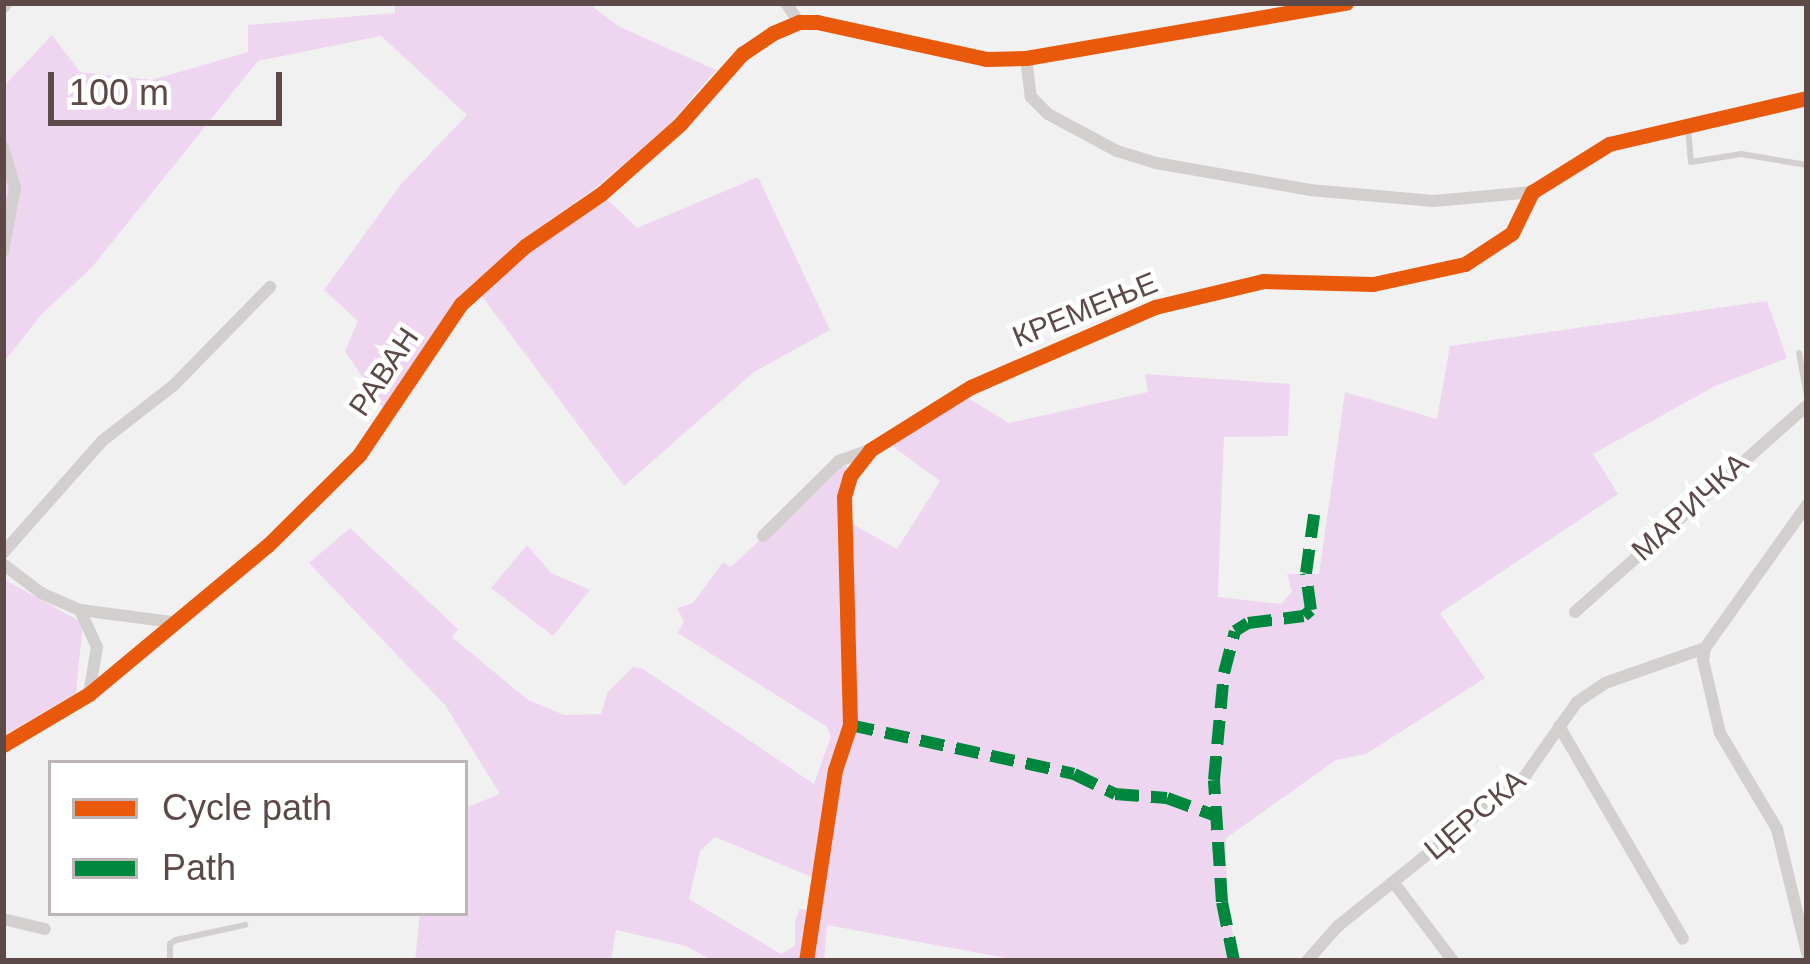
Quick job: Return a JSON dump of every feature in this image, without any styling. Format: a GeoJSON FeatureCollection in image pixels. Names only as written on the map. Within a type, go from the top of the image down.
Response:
{"type":"FeatureCollection","features":[{"type":"Feature","properties":{"kind":"street"},"geometry":{"type":"LineString","coordinates":[[786,3],[799,22],[986,59],[1026,58],[1346,3]]}},
{"type":"Feature","properties":{"kind":"street","name":"РАВАН"},"geometry":{"type":"LineString","coordinates":[[3,745],[89,694],[268,545],[359,455],[461,304],[525,246],[601,194],[680,124],[758,42],[799,22]]}},
{"type":"Feature","properties":{"kind":"street"},"geometry":{"type":"LineString","coordinates":[[1026,58],[1031,97],[1048,114],[1117,151],[1156,163],[1310,190],[1434,201],[1532,192]]}},
{"type":"Feature","properties":{"kind":"street","name":"КРЕМЕЊЕ"},"geometry":{"type":"LineString","coordinates":[[763,536],[839,461],[870,449],[971,387],[1155,307],[1263,281],[1373,284],[1466,264],[1512,232],[1532,192],[1609,144],[1807,98]]}},
{"type":"Feature","properties":{"kind":"street"},"geometry":{"type":"LineString","coordinates":[[3,147],[15,188],[3,250]]}},
{"type":"Feature","properties":{"kind":"street"},"geometry":{"type":"LineString","coordinates":[[3,553],[102,441],[173,386],[270,287]]}},
{"type":"Feature","properties":{"kind":"street","name":"МАРИЧКА"},"geometry":{"type":"LineString","coordinates":[[1575,612],[1807,405]]}},
{"type":"Feature","properties":{"kind":"street"},"geometry":{"type":"LineString","coordinates":[[806,961],[835,770],[850,725],[844,497],[850,476],[870,449]]}},
{"type":"Feature","properties":{"kind":"street"},"geometry":{"type":"LineString","coordinates":[[1807,505],[1705,648],[1709,702],[1736,764],[1777,829],[1807,953]]}},
{"type":"Feature","properties":{"kind":"street"},"geometry":{"type":"LineString","coordinates":[[3,564],[41,592],[80,610],[173,622]]}},
{"type":"Feature","properties":{"kind":"street"},"geometry":{"type":"LineString","coordinates":[[80,610],[97,646],[89,694]]}},
{"type":"Feature","properties":{"kind":"street","name":"ЦЕРСКА"},"geometry":{"type":"LineString","coordinates":[[1307,961],[1338,926],[1525,776],[1565,712],[1605,683],[1705,648]]}},
{"type":"Feature","properties":{"kind":"street"},"geometry":{"type":"LineString","coordinates":[[1558,726],[1683,939]]}},
{"type":"Feature","properties":{"kind":"street"},"geometry":{"type":"LineString","coordinates":[[1394,883],[1453,961]]}},
{"type":"Feature","properties":{"kind":"street"},"geometry":{"type":"LineString","coordinates":[[3,919],[45,929]]}},
{"type":"Feature","properties":{"kind":"lane"},"geometry":{"type":"LineString","coordinates":[[1688,128],[1691,162],[1742,154],[1807,165]]}},
{"type":"Feature","properties":{"kind":"lane"},"geometry":{"type":"LineString","coordinates":[[1798,353],[1807,395]]}},
{"type":"Feature","properties":{"kind":"lane"},"geometry":{"type":"LineString","coordinates":[[170,961],[170,944],[176,940],[244,925]]}},
{"type":"Feature","properties":{"kind":"shaded area"},"geometry":{"type":"Polygon","coordinates":[[[395,3],[588,3],[618,26],[716,70],[669,125],[597,187],[521,240],[458,298],[384,409],[345,351],[358,321],[324,290],[402,183],[467,115],[381,36],[258,61],[92,267],[41,315],[3,363],[3,87],[52,35],[80,72],[152,80],[248,52],[248,25],[395,13],[395,3]]]}},
{"type":"Feature","properties":{"kind":"shaded area"},"geometry":{"type":"Polygon","coordinates":[[[758,177],[830,330],[754,372],[624,486],[481,295],[528,252],[608,200],[637,228],[758,177]]]}},
{"type":"Feature","properties":{"kind":"shaded area"},"geometry":{"type":"Polygon","coordinates":[[[1767,301],[1787,358],[1715,386],[1593,454],[1618,494],[1440,613],[1485,678],[1366,754],[1336,760],[1226,838],[1227,899],[1237,961],[1022,961],[827,925],[824,961],[811,961],[838,771],[853,725],[847,521],[897,549],[940,481],[887,442],[963,395],[1009,423],[1148,392],[1145,374],[1290,384],[1288,436],[1224,437],[1221,510],[1218,597],[1281,604],[1292,592],[1287,574],[1319,574],[1345,392],[1437,419],[1450,346],[1767,301]]]}},
{"type":"Feature","properties":{"kind":"shaded area"},"geometry":{"type":"Polygon","coordinates":[[[842,463],[851,470],[847,724],[812,877],[715,837],[700,851],[689,899],[781,954],[795,946],[795,921],[800,909],[807,910],[802,961],[713,961],[686,946],[616,930],[611,961],[415,961],[420,916],[468,916],[468,807],[500,794],[445,705],[309,563],[350,528],[458,629],[452,637],[528,700],[564,715],[601,714],[607,693],[633,667],[643,669],[814,784],[831,736],[827,727],[678,633],[684,621],[677,608],[693,603],[723,562],[731,567],[842,463]]]}},
{"type":"Feature","properties":{"kind":"shaded area"},"geometry":{"type":"Polygon","coordinates":[[[527,545],[551,573],[590,590],[553,636],[491,588],[527,545]]]}},
{"type":"Feature","properties":{"kind":"shaded area"},"geometry":{"type":"Polygon","coordinates":[[[3,579],[83,623],[76,693],[3,736],[3,579]]]}},
{"type":"Feature","properties":{"kind":"marked path"},"geometry":{"type":"LineString","coordinates":[[1234,961],[1222,902],[1214,780],[1224,673],[1235,631],[1248,623],[1304,616],[1311,610],[1306,573],[1314,515]]}},
{"type":"Feature","properties":{"kind":"marked path"},"geometry":{"type":"LineString","coordinates":[[850,725],[1074,774],[1115,794],[1167,798],[1216,816]]}},
{"type":"Feature","properties":{"kind":"cycle path"},"geometry":{"type":"LineString","coordinates":[[3,745],[89,694],[268,545],[359,455],[461,304],[525,246],[601,194],[680,124],[742,54],[773,33],[799,22],[817,22],[986,59],[1026,58],[1346,3]]}},
{"type":"Feature","properties":{"kind":"cycle path"},"geometry":{"type":"LineString","coordinates":[[806,961],[835,770],[850,725],[844,497],[850,476],[870,450],[971,387],[1155,307],[1263,281],[1373,284],[1465,264],[1512,233],[1532,192],[1609,144],[1807,98]]}}]}
